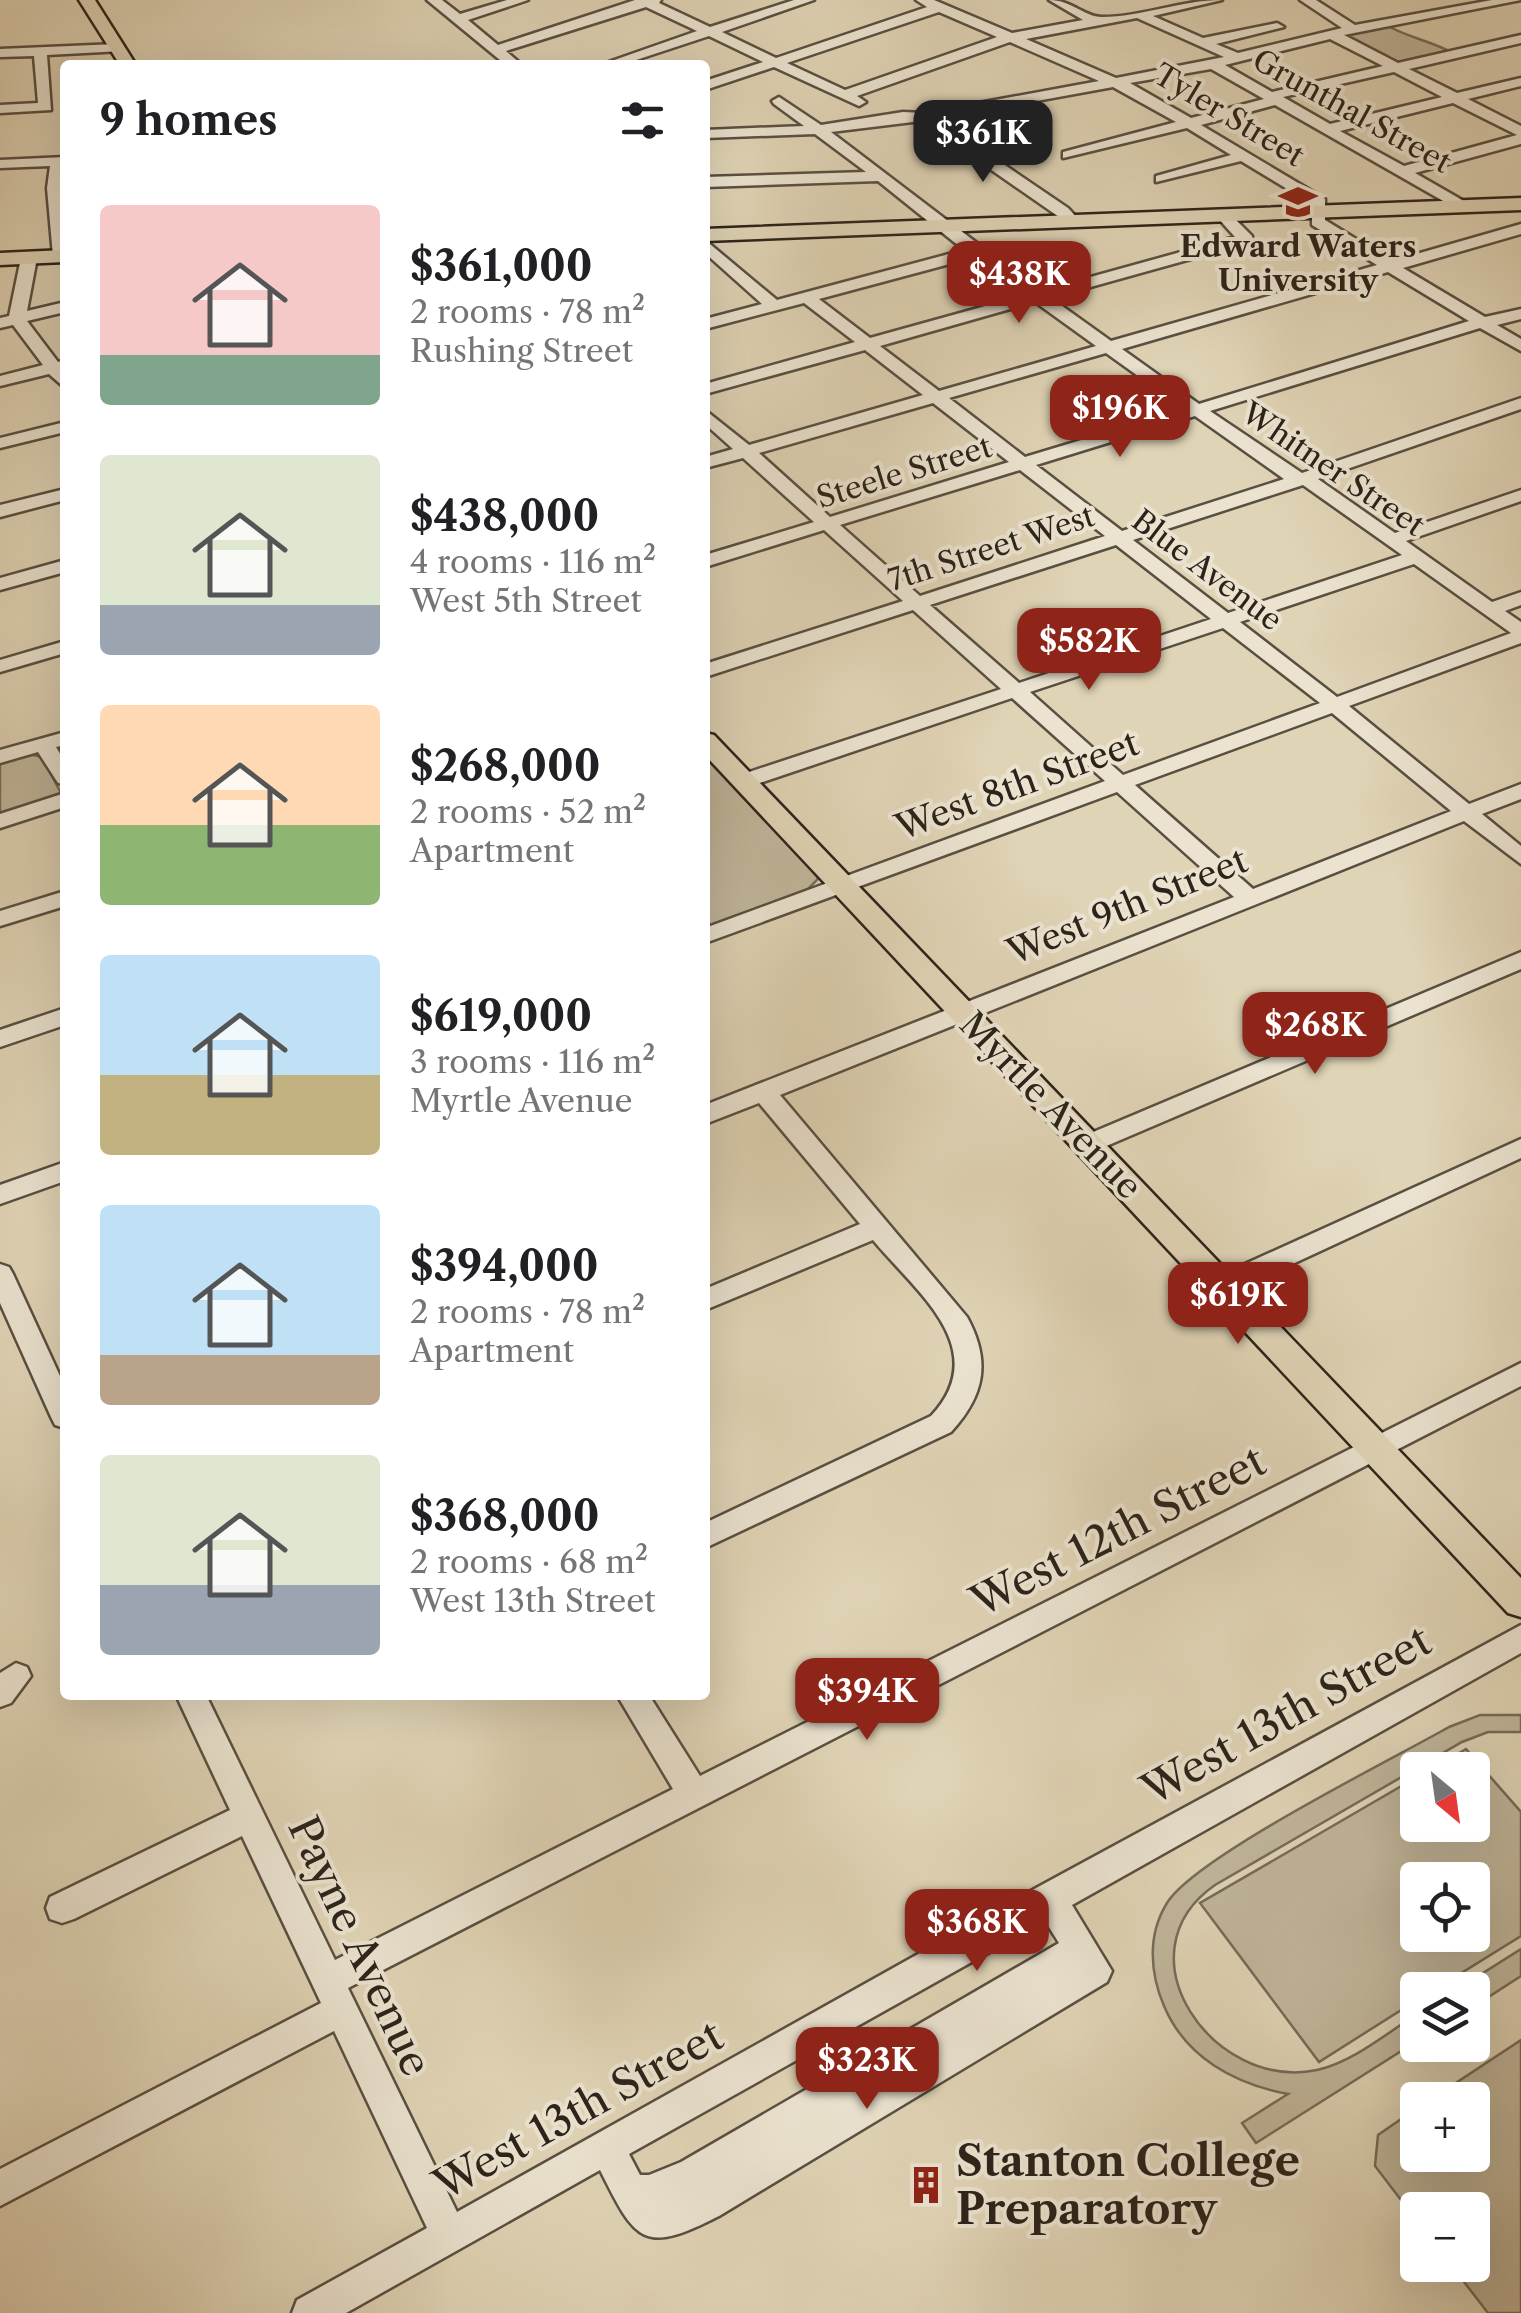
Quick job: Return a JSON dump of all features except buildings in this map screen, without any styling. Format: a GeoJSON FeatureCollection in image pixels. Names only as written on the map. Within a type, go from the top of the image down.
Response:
{"type":"FeatureCollection","features":[{"type":"Feature","properties":{"kind":"main road"},"geometry":{"type":"LineString","coordinates":[[87,0],[125,60]]}},
{"type":"Feature","properties":{"kind":"main road"},"geometry":{"type":"LineString","coordinates":[[710,235],[1521,204]]}},
{"type":"Feature","properties":{"kind":"main road"},"geometry":{"type":"LineString","coordinates":[[0,259],[60,256]]}},
{"type":"Feature","properties":{"kind":"main road","name":"Myrtle Avenue"},"geometry":{"type":"LineString","coordinates":[[710,745],[1521,1602]]}},
{"type":"Feature","properties":{"kind":"street"},"geometry":{"type":"LineString","coordinates":[[434,0],[509,60]]}},
{"type":"Feature","properties":{"kind":"street"},"geometry":{"type":"LineString","coordinates":[[458,19],[522,0]]}},
{"type":"Feature","properties":{"kind":"street"},"geometry":{"type":"LineString","coordinates":[[623,60],[807,0]]}},
{"type":"Feature","properties":{"kind":"street"},"geometry":{"type":"LineString","coordinates":[[1056,0],[1096,22]]}},
{"type":"Feature","properties":{"kind":"street"},"geometry":{"type":"LineString","coordinates":[[1307,0],[1352,29]]}},
{"type":"Feature","properties":{"kind":"street"},"geometry":{"type":"LineString","coordinates":[[1414,0],[1437,14]]}},
{"type":"Feature","properties":{"kind":"street"},"geometry":{"type":"LineString","coordinates":[[710,134],[818,130],[892,117],[924,117],[1213,64],[1352,29],[1514,0]]}},
{"type":"Feature","properties":{"kind":"street"},"geometry":{"type":"LineString","coordinates":[[496,50],[648,1],[892,117]]}},
{"type":"Feature","properties":{"kind":"street"},"geometry":{"type":"LineString","coordinates":[[845,95],[1012,38],[1206,1]]}},
{"type":"Feature","properties":{"kind":"street"},"geometry":{"type":"LineString","coordinates":[[710,84],[931,3]]}},
{"type":"Feature","properties":{"kind":"street","name":"Tyler Street"},"geometry":{"type":"LineString","coordinates":[[931,3],[1111,80],[1190,124],[1320,202],[1317,222],[1521,346]]}},
{"type":"Feature","properties":{"kind":"street"},"geometry":{"type":"LineString","coordinates":[[1480,6],[1517,27]]}},
{"type":"Feature","properties":{"kind":"street","name":"Grunthal Street"},"geometry":{"type":"LineString","coordinates":[[1138,14],[1236,58]]}},
{"type":"Feature","properties":{"kind":"street"},"geometry":{"type":"LineString","coordinates":[[1203,42],[1277,27]]}},
{"type":"Feature","properties":{"kind":"street"},"geometry":{"type":"LineString","coordinates":[[1068,155],[1396,66],[1517,27]]}},
{"type":"Feature","properties":{"kind":"street"},"geometry":{"type":"LineString","coordinates":[[1334,34],[1521,136]]}},
{"type":"Feature","properties":{"kind":"street"},"geometry":{"type":"LineString","coordinates":[[0,53],[117,48]]}},
{"type":"Feature","properties":{"kind":"street"},"geometry":{"type":"LineString","coordinates":[[0,109],[46,107],[40,51]]}},
{"type":"Feature","properties":{"kind":"street","name":"Grunthal Street"},"geometry":{"type":"LineString","coordinates":[[1213,64],[1464,206]]}},
{"type":"Feature","properties":{"kind":"street"},"geometry":{"type":"LineString","coordinates":[[1329,129],[1521,82]]}},
{"type":"Feature","properties":{"kind":"street","name":"Whitner Street"},"geometry":{"type":"LineString","coordinates":[[779,102],[1108,348],[1392,540],[1521,634]]}},
{"type":"Feature","properties":{"kind":"street"},"geometry":{"type":"LineString","coordinates":[[924,117],[1063,210],[1072,222]]}},
{"type":"Feature","properties":{"kind":"street"},"geometry":{"type":"LineString","coordinates":[[1404,171],[1521,136]]}},
{"type":"Feature","properties":{"kind":"street"},"geometry":{"type":"LineString","coordinates":[[1161,179],[1244,156]]}},
{"type":"Feature","properties":{"kind":"street"},"geometry":{"type":"LineString","coordinates":[[0,164],[60,161]]}},
{"type":"Feature","properties":{"kind":"street"},"geometry":{"type":"LineString","coordinates":[[60,166],[55,188],[60,230]]}},
{"type":"Feature","properties":{"kind":"street"},"geometry":{"type":"LineString","coordinates":[[710,182],[881,176]]}},
{"type":"Feature","properties":{"kind":"street"},"geometry":{"type":"LineString","coordinates":[[710,388],[1246,238],[1223,216]]}},
{"type":"Feature","properties":{"kind":"street"},"geometry":{"type":"LineString","coordinates":[[710,462],[1521,229]]}},
{"type":"Feature","properties":{"kind":"street"},"geometry":{"type":"LineString","coordinates":[[710,249],[774,306]]}},
{"type":"Feature","properties":{"kind":"street"},"geometry":{"type":"LineString","coordinates":[[710,323],[975,252]]}},
{"type":"Feature","properties":{"kind":"street"},"geometry":{"type":"LineString","coordinates":[[8,321],[29,258]]}},
{"type":"Feature","properties":{"kind":"street"},"geometry":{"type":"LineString","coordinates":[[710,267],[726,264]]}},
{"type":"Feature","properties":{"kind":"street","name":"Blue Avenue"},"geometry":{"type":"LineString","coordinates":[[808,297],[1335,706],[1521,857]]}},
{"type":"Feature","properties":{"kind":"street"},"geometry":{"type":"LineString","coordinates":[[8,321],[60,308]]}},
{"type":"Feature","properties":{"kind":"street","name":"Steele Street"},"geometry":{"type":"LineString","coordinates":[[710,559],[1521,314]]}},
{"type":"Feature","properties":{"kind":"street"},"geometry":{"type":"LineString","coordinates":[[8,321],[60,371]]}},
{"type":"Feature","properties":{"kind":"street"},"geometry":{"type":"LineString","coordinates":[[0,381],[60,372]]}},
{"type":"Feature","properties":{"kind":"street","name":"7th Street West"},"geometry":{"type":"LineString","coordinates":[[710,669],[1521,402]]}},
{"type":"Feature","properties":{"kind":"street"},"geometry":{"type":"LineString","coordinates":[[710,419],[1249,898]]}},
{"type":"Feature","properties":{"kind":"street"},"geometry":{"type":"LineString","coordinates":[[0,444],[60,428]]}},
{"type":"Feature","properties":{"kind":"street"},"geometry":{"type":"LineString","coordinates":[[0,511],[60,495]]}},
{"type":"Feature","properties":{"kind":"street"},"geometry":{"type":"LineString","coordinates":[[1392,540],[1521,495]]}},
{"type":"Feature","properties":{"kind":"street"},"geometry":{"type":"LineString","coordinates":[[744,782],[1416,557]]}},
{"type":"Feature","properties":{"kind":"street"},"geometry":{"type":"LineString","coordinates":[[0,584],[60,567]]}},
{"type":"Feature","properties":{"kind":"street"},"geometry":{"type":"LineString","coordinates":[[1491,609],[1521,598]]}},
{"type":"Feature","properties":{"kind":"street","name":"West 8th Street"},"geometry":{"type":"LineString","coordinates":[[710,934],[1521,634]]}},
{"type":"Feature","properties":{"kind":"street"},"geometry":{"type":"LineString","coordinates":[[0,666],[60,648]]}},
{"type":"Feature","properties":{"kind":"street"},"geometry":{"type":"LineString","coordinates":[[0,757],[60,739]]}},
{"type":"Feature","properties":{"kind":"street"},"geometry":{"type":"LineString","coordinates":[[43,744],[60,770]]}},
{"type":"Feature","properties":{"kind":"street","name":"West 9th Street"},"geometry":{"type":"LineString","coordinates":[[710,1113],[1521,791]]}},
{"type":"Feature","properties":{"kind":"street"},"geometry":{"type":"LineString","coordinates":[[0,820],[60,802]]}},
{"type":"Feature","properties":{"kind":"street"},"geometry":{"type":"LineString","coordinates":[[0,919],[60,900]]}},
{"type":"Feature","properties":{"kind":"street"},"geometry":{"type":"LineString","coordinates":[[1088,1144],[1521,960]]}},
{"type":"Feature","properties":{"kind":"street"},"geometry":{"type":"LineString","coordinates":[[0,1039],[60,1018]]}},
{"type":"Feature","properties":{"kind":"street"},"geometry":{"type":"LineString","coordinates":[[710,1534],[942,1424],[966,1396],[972,1374],[967,1339],[958,1324],[764,1092]]}},
{"type":"Feature","properties":{"kind":"street"},"geometry":{"type":"LineString","coordinates":[[1223,1286],[1521,1148]]}},
{"type":"Feature","properties":{"kind":"street"},"geometry":{"type":"LineString","coordinates":[[0,1195],[60,1173]]}},
{"type":"Feature","properties":{"kind":"street"},"geometry":{"type":"LineString","coordinates":[[710,1298],[877,1227]]}},
{"type":"Feature","properties":{"kind":"street"},"geometry":{"type":"LineString","coordinates":[[0,1274],[56,1372]]}},
{"type":"Feature","properties":{"kind":"street","name":"West 12th Street"},"geometry":{"type":"LineString","coordinates":[[0,2188],[333,1996],[694,1796],[1521,1374]]}},
{"type":"Feature","properties":{"kind":"street","name":"West 13th Street"},"geometry":{"type":"LineString","coordinates":[[310,2313],[1521,1638]]}},
{"type":"Feature","properties":{"kind":"street","name":"Payne Avenue"},"geometry":{"type":"LineString","coordinates":[[193,1700],[449,2235]]}},
{"type":"Feature","properties":{"kind":"street"},"geometry":{"type":"LineString","coordinates":[[635,1700],[694,1796]]}},
{"type":"Feature","properties":{"kind":"street"},"geometry":{"type":"LineString","coordinates":[[62,1908],[249,1817]]}},
{"type":"Feature","properties":{"kind":"street"},"geometry":{"type":"LineString","coordinates":[[606,2146],[630,2192],[653,2221],[674,2220],[706,2203],[1096,1971],[1049,1898]]}},
{"type":"Feature","properties":{"kind":"shaded area"},"geometry":{"type":"Polygon","coordinates":[[[1386,25],[1453,53],[1401,65],[1339,34],[1386,25]]]}},
{"type":"Feature","properties":{"kind":"shaded area"},"geometry":{"type":"Polygon","coordinates":[[[29,754],[42,757],[60,793],[0,815],[0,763],[29,754]]]}},
{"type":"Feature","properties":{"kind":"shaded area"},"geometry":{"type":"Polygon","coordinates":[[[710,760],[815,870],[818,879],[808,889],[710,925],[710,760]]]}},
{"type":"Feature","properties":{"kind":"shaded area"},"geometry":{"type":"Polygon","coordinates":[[[1480,1715],[1521,1715],[1521,1732],[1488,1732],[1445,1752],[1403,1752],[1480,1715]]]}},
{"type":"Feature","properties":{"kind":"shaded area"},"geometry":{"type":"Polygon","coordinates":[[[1400,1754],[1400,1778],[1215,1885],[1187,1914],[1175,1946],[1177,1980],[1190,2012],[1213,2039],[1244,2060],[1279,2071],[1317,2070],[1357,2054],[1400,2025],[1400,2052],[1256,2143],[1242,2123],[1288,2094],[1231,2075],[1214,2066],[1185,2040],[1159,1993],[1153,1954],[1156,1928],[1167,1903],[1185,1884],[1253,1836],[1400,1754]]]}},
{"type":"Feature","properties":{"kind":"shaded area"},"geometry":{"type":"Polygon","coordinates":[[[1490,1776],[1521,1812],[1521,1936],[1463,1972],[1400,1972],[1400,2011],[1319,2062],[1200,1903],[1400,1787],[1400,1842],[1490,1842],[1490,1776]]]}},
{"type":"Feature","properties":{"kind":"shaded area"},"geometry":{"type":"Polygon","coordinates":[[[1521,1949],[1521,1976],[1490,1996],[1490,1972],[1485,1972],[1521,1949]]]}},
{"type":"Feature","properties":{"kind":"shaded area"},"geometry":{"type":"Polygon","coordinates":[[[1521,2040],[1521,2313],[1488,2313],[1464,2282],[1490,2282],[1490,2192],[1400,2192],[1400,2199],[1375,2166],[1378,2135],[1400,2120],[1400,2172],[1490,2172],[1490,2082],[1457,2082],[1521,2040]]]}},
{"type":"Feature","properties":{"kind":"place","name":"Edward Waters University"},"geometry":{"type":"Point","coordinates":[1298,202]}},
{"type":"Feature","properties":{"kind":"place","name":"Stanton College Preparatory"},"geometry":{"type":"Point","coordinates":[926,2185]}}]}
